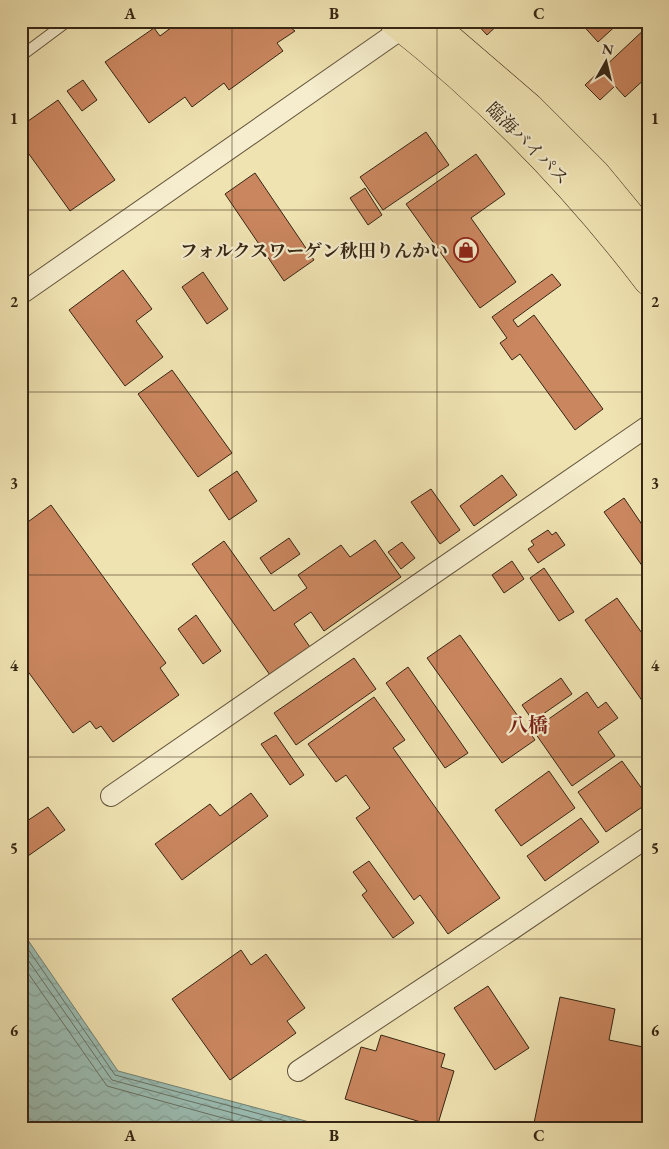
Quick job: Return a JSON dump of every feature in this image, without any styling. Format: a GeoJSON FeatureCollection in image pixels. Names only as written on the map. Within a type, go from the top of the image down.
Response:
{"type":"FeatureCollection","features":[{"type":"Feature","properties":{"kind":"highway","name":"臨海バイパス"},"geometry":{"type":"LineString","coordinates":[[429,21],[529,107],[596,174],[648,237]]}},
{"type":"Feature","properties":{"kind":"highway","name":"臨海バイパス"},"geometry":{"type":"LineString","coordinates":[[403,24],[466,82],[562,177],[615,238],[648,281]]}},
{"type":"Feature","properties":{"kind":"street"},"geometry":{"type":"LineString","coordinates":[[21,294],[403,24]]}},
{"type":"Feature","properties":{"kind":"street"},"geometry":{"type":"LineString","coordinates":[[111,796],[648,426]]}},
{"type":"Feature","properties":{"kind":"street"},"geometry":{"type":"LineString","coordinates":[[298,1071],[511,930],[648,836]]}},
{"type":"Feature","properties":{"kind":"lane"},"geometry":{"type":"LineString","coordinates":[[21,56],[68,21]]}},
{"type":"Feature","properties":{"kind":"water"},"geometry":{"type":"Polygon","coordinates":[[[21,930],[118,1071],[332,1128],[21,1128],[21,930]]]}},
{"type":"Feature","properties":{"kind":"building"},"geometry":{"type":"Polygon","coordinates":[[[180,21],[282,21],[295,31],[277,43],[283,51],[229,90],[224,83],[192,107],[185,97],[149,123],[105,62],[154,28],[160,36],[180,21]]]}},
{"type":"Feature","properties":{"kind":"building"},"geometry":{"type":"Polygon","coordinates":[[[474,21],[502,21],[487,35],[474,21]]]}},
{"type":"Feature","properties":{"kind":"building"},"geometry":{"type":"Polygon","coordinates":[[[579,21],[621,21],[598,42],[579,21]]]}},
{"type":"Feature","properties":{"kind":"building"},"geometry":{"type":"Polygon","coordinates":[[[648,26],[648,76],[625,97],[615,86],[600,100],[585,85],[648,26]]]}},
{"type":"Feature","properties":{"kind":"building"},"geometry":{"type":"Polygon","coordinates":[[[83,80],[97,100],[82,111],[67,91],[83,80]]]}},
{"type":"Feature","properties":{"kind":"building"},"geometry":{"type":"Polygon","coordinates":[[[58,100],[115,180],[70,211],[21,143],[21,126],[58,100]]]}},
{"type":"Feature","properties":{"kind":"building"},"geometry":{"type":"Polygon","coordinates":[[[426,132],[449,165],[383,210],[360,177],[426,132]]]}},
{"type":"Feature","properties":{"kind":"building","name":"フォルクスワーゲン秋田りんかい"},"geometry":{"type":"Polygon","coordinates":[[[476,154],[505,194],[471,218],[516,282],[480,308],[406,204],[476,154]]]}},
{"type":"Feature","properties":{"kind":"building"},"geometry":{"type":"Polygon","coordinates":[[[255,173],[314,260],[284,281],[225,194],[255,173]]]}},
{"type":"Feature","properties":{"kind":"building"},"geometry":{"type":"Polygon","coordinates":[[[365,188],[382,215],[368,225],[350,198],[365,188]]]}},
{"type":"Feature","properties":{"kind":"building"},"geometry":{"type":"Polygon","coordinates":[[[123,270],[152,309],[136,321],[163,357],[125,386],[69,310],[123,270]]]}},
{"type":"Feature","properties":{"kind":"building"},"geometry":{"type":"Polygon","coordinates":[[[203,272],[228,309],[207,324],[182,287],[203,272]]]}},
{"type":"Feature","properties":{"kind":"building"},"geometry":{"type":"Polygon","coordinates":[[[552,274],[561,285],[513,320],[518,327],[534,315],[603,409],[575,430],[520,354],[512,360],[500,343],[507,338],[492,317],[552,274]]]}},
{"type":"Feature","properties":{"kind":"building"},"geometry":{"type":"Polygon","coordinates":[[[172,370],[232,453],[198,477],[138,394],[172,370]]]}},
{"type":"Feature","properties":{"kind":"building"},"geometry":{"type":"Polygon","coordinates":[[[21,442],[26,450],[21,453],[21,442]]]}},
{"type":"Feature","properties":{"kind":"building"},"geometry":{"type":"Polygon","coordinates":[[[237,471],[257,501],[229,520],[209,490],[237,471]]]}},
{"type":"Feature","properties":{"kind":"building"},"geometry":{"type":"Polygon","coordinates":[[[502,475],[517,495],[474,526],[460,506],[502,475]]]}},
{"type":"Feature","properties":{"kind":"building"},"geometry":{"type":"Polygon","coordinates":[[[431,489],[460,530],[440,544],[411,502],[431,489]]]}},
{"type":"Feature","properties":{"kind":"building"},"geometry":{"type":"Polygon","coordinates":[[[624,498],[643,526],[648,523],[648,564],[643,567],[604,512],[624,498]]]}},
{"type":"Feature","properties":{"kind":"building"},"geometry":{"type":"Polygon","coordinates":[[[51,505],[166,663],[160,668],[179,695],[113,742],[101,726],[96,729],[90,721],[73,733],[21,662],[21,527],[51,505]]]}},
{"type":"Feature","properties":{"kind":"building"},"geometry":{"type":"Polygon","coordinates":[[[548,530],[552,535],[556,532],[565,545],[538,563],[528,549],[534,545],[531,541],[548,530]]]}},
{"type":"Feature","properties":{"kind":"building"},"geometry":{"type":"Polygon","coordinates":[[[289,538],[300,554],[271,574],[260,558],[289,538]]]}},
{"type":"Feature","properties":{"kind":"building"},"geometry":{"type":"Polygon","coordinates":[[[375,540],[401,577],[324,631],[311,612],[294,624],[310,647],[270,675],[192,564],[224,541],[274,611],[307,588],[298,575],[341,545],[350,557],[375,540]]]}},
{"type":"Feature","properties":{"kind":"building"},"geometry":{"type":"Polygon","coordinates":[[[402,542],[415,558],[401,569],[388,552],[402,542]]]}},
{"type":"Feature","properties":{"kind":"building"},"geometry":{"type":"Polygon","coordinates":[[[512,561],[524,579],[504,593],[492,575],[512,561]]]}},
{"type":"Feature","properties":{"kind":"building"},"geometry":{"type":"Polygon","coordinates":[[[544,568],[574,612],[559,621],[530,578],[544,568]]]}},
{"type":"Feature","properties":{"kind":"building"},"geometry":{"type":"Polygon","coordinates":[[[617,598],[644,636],[648,634],[648,709],[585,620],[617,598]]]}},
{"type":"Feature","properties":{"kind":"building"},"geometry":{"type":"Polygon","coordinates":[[[196,615],[221,651],[203,664],[178,629],[196,615]]]}},
{"type":"Feature","properties":{"kind":"building"},"geometry":{"type":"Polygon","coordinates":[[[460,635],[535,740],[502,763],[427,658],[460,635]]]}},
{"type":"Feature","properties":{"kind":"building"},"geometry":{"type":"Polygon","coordinates":[[[354,658],[376,689],[296,745],[274,713],[354,658]]]}},
{"type":"Feature","properties":{"kind":"building"},"geometry":{"type":"Polygon","coordinates":[[[408,667],[468,753],[445,768],[386,683],[408,667]]]}},
{"type":"Feature","properties":{"kind":"building"},"geometry":{"type":"Polygon","coordinates":[[[561,678],[572,694],[533,721],[522,705],[561,678]]]}},
{"type":"Feature","properties":{"kind":"building"},"geometry":{"type":"Polygon","coordinates":[[[587,692],[598,708],[606,702],[618,718],[598,732],[615,756],[572,786],[533,730],[587,692]]]}},
{"type":"Feature","properties":{"kind":"building"},"geometry":{"type":"Polygon","coordinates":[[[374,697],[405,740],[393,748],[500,898],[448,934],[420,895],[414,900],[356,818],[370,808],[346,775],[336,782],[308,744],[374,697]]]}},
{"type":"Feature","properties":{"kind":"building"},"geometry":{"type":"Polygon","coordinates":[[[276,735],[304,775],[290,785],[261,744],[276,735]]]}},
{"type":"Feature","properties":{"kind":"building"},"geometry":{"type":"Polygon","coordinates":[[[622,761],[648,797],[648,803],[606,832],[578,792],[622,761]]]}},
{"type":"Feature","properties":{"kind":"building"},"geometry":{"type":"Polygon","coordinates":[[[549,771],[575,808],[521,846],[495,810],[549,771]]]}},
{"type":"Feature","properties":{"kind":"building"},"geometry":{"type":"Polygon","coordinates":[[[251,793],[268,816],[182,880],[155,844],[210,804],[220,816],[251,793]]]}},
{"type":"Feature","properties":{"kind":"building"},"geometry":{"type":"Polygon","coordinates":[[[48,807],[65,830],[28,856],[21,847],[21,825],[48,807]]]}},
{"type":"Feature","properties":{"kind":"building"},"geometry":{"type":"Polygon","coordinates":[[[581,818],[599,842],[545,881],[527,856],[581,818]]]}},
{"type":"Feature","properties":{"kind":"building"},"geometry":{"type":"Polygon","coordinates":[[[369,861],[414,923],[393,938],[362,895],[367,891],[353,872],[369,861]]]}},
{"type":"Feature","properties":{"kind":"building"},"geometry":{"type":"Polygon","coordinates":[[[241,950],[251,965],[266,954],[305,1008],[287,1021],[296,1033],[230,1080],[172,999],[241,950]]]}},
{"type":"Feature","properties":{"kind":"building"},"geometry":{"type":"Polygon","coordinates":[[[488,986],[529,1048],[495,1070],[454,1008],[488,986]]]}},
{"type":"Feature","properties":{"kind":"building"},"geometry":{"type":"Polygon","coordinates":[[[560,997],[615,1009],[609,1040],[648,1048],[648,1128],[533,1128],[560,997]]]}},
{"type":"Feature","properties":{"kind":"building"},"geometry":{"type":"Polygon","coordinates":[[[381,1035],[445,1054],[441,1067],[454,1071],[437,1127],[345,1099],[361,1047],[376,1051],[381,1035]]]}},
{"type":"Feature","properties":{"kind":"place","name":"フォルクスワーゲン秋田りんかい"},"geometry":{"type":"Point","coordinates":[466,250]}},
{"type":"Feature","properties":{"kind":"district","name":"八橋"},"geometry":{"type":"Point","coordinates":[528,725]}}]}
